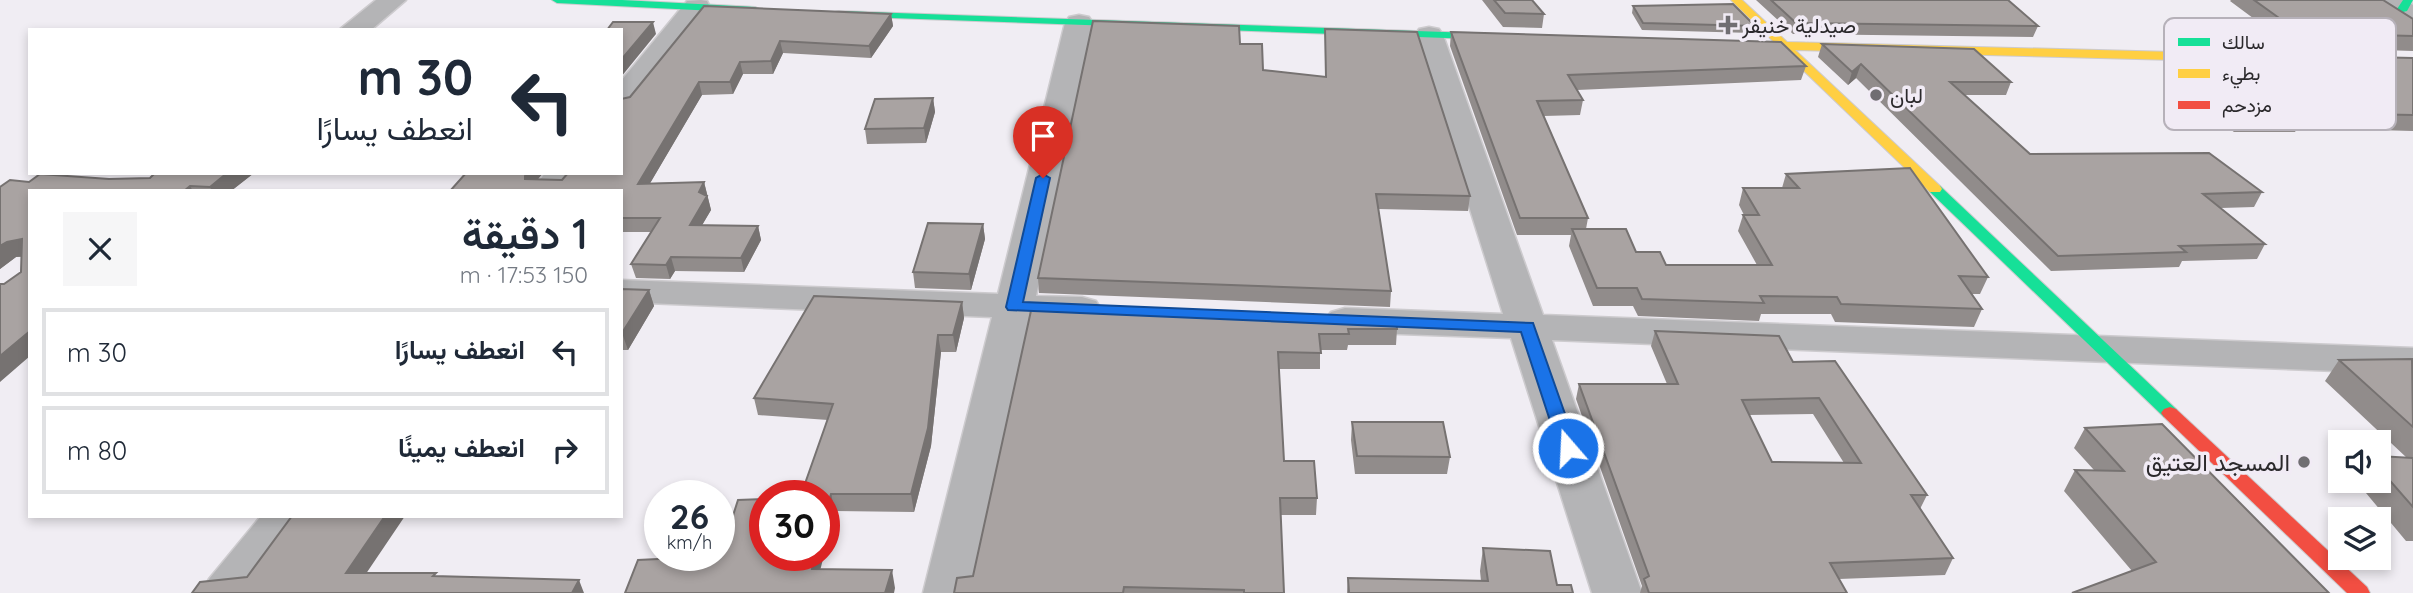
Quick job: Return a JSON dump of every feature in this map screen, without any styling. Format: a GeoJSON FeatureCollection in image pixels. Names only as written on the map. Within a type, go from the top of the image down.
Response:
{"type":"FeatureCollection","features":[{"type":"Feature","properties":{"kind":"street"},"geometry":{"type":"LineString","coordinates":[[356,28],[393,0]]}},
{"type":"Feature","properties":{"kind":"street"},"geometry":{"type":"LineString","coordinates":[[557,0],[765,10]]}},
{"type":"Feature","properties":{"kind":"street"},"geometry":{"type":"LineString","coordinates":[[1736,0],[2360,593]]}},
{"type":"Feature","properties":{"kind":"street"},"geometry":{"type":"LineString","coordinates":[[623,98],[696,7]]}},
{"type":"Feature","properties":{"kind":"street"},"geometry":{"type":"LineString","coordinates":[[820,13],[1525,38]]}},
{"type":"Feature","properties":{"kind":"street"},"geometry":{"type":"LineString","coordinates":[[948,593],[1079,23]]}},
{"type":"Feature","properties":{"kind":"street"},"geometry":{"type":"LineString","coordinates":[[1429,35],[1616,593]]}},
{"type":"Feature","properties":{"kind":"street"},"geometry":{"type":"LineString","coordinates":[[1732,44],[2164,56]]}},
{"type":"Feature","properties":{"kind":"street"},"geometry":{"type":"LineString","coordinates":[[551,189],[561,175]]}},
{"type":"Feature","properties":{"kind":"street"},"geometry":{"type":"LineString","coordinates":[[623,291],[1111,311]]}},
{"type":"Feature","properties":{"kind":"street"},"geometry":{"type":"LineString","coordinates":[[1305,318],[1936,343],[2102,345],[2413,361]]}},
{"type":"Feature","properties":{"kind":"street"},"geometry":{"type":"LineString","coordinates":[[226,593],[286,518]]}},
{"type":"Feature","properties":{"kind":"building"},"geometry":{"type":"Polygon","coordinates":[[[1494,0],[1532,0],[1544,14],[1505,13],[1494,0]]]}},
{"type":"Feature","properties":{"kind":"building"},"geometry":{"type":"Polygon","coordinates":[[[1771,0],[2008,0],[2038,26],[1796,23],[1771,0]]]}},
{"type":"Feature","properties":{"kind":"building"},"geometry":{"type":"Polygon","coordinates":[[[2254,0],[2383,0],[2413,19],[2413,36],[2396,36],[2396,18],[2279,18],[2254,0]]]}},
{"type":"Feature","properties":{"kind":"building"},"geometry":{"type":"Polygon","coordinates":[[[1733,4],[1755,26],[1643,23],[1633,6],[1733,4]]]}},
{"type":"Feature","properties":{"kind":"building"},"geometry":{"type":"Polygon","coordinates":[[[704,6],[891,14],[869,46],[780,41],[771,61],[740,62],[730,82],[699,82],[638,184],[704,182],[699,192],[707,196],[690,225],[758,226],[741,258],[671,257],[666,265],[631,264],[660,218],[623,218],[623,189],[452,189],[464,175],[526,175],[525,179],[562,180],[566,175],[623,175],[623,99],[630,97],[704,6]]]}},
{"type":"Feature","properties":{"kind":"building"},"geometry":{"type":"Polygon","coordinates":[[[1093,21],[1239,26],[1240,44],[1262,44],[1263,70],[1326,77],[1325,29],[1417,32],[1470,196],[1376,194],[1391,291],[1038,278],[1093,21]]]}},
{"type":"Feature","properties":{"kind":"building"},"geometry":{"type":"Polygon","coordinates":[[[613,22],[653,22],[623,58],[623,28],[608,28],[613,22]]]}},
{"type":"Feature","properties":{"kind":"building"},"geometry":{"type":"Polygon","coordinates":[[[1451,32],[1781,42],[1806,66],[1568,75],[1583,100],[1537,101],[1588,218],[1520,218],[1451,32]]]}},
{"type":"Feature","properties":{"kind":"building"},"geometry":{"type":"Polygon","coordinates":[[[1822,44],[1974,49],[2011,82],[1950,82],[2030,154],[2209,153],[2262,192],[2203,194],[2265,244],[2179,246],[2186,252],[2058,256],[1861,64],[1852,72],[1822,44]]]}},
{"type":"Feature","properties":{"kind":"building"},"geometry":{"type":"Polygon","coordinates":[[[2396,58],[2413,58],[2413,115],[2396,115],[2396,58]]]}},
{"type":"Feature","properties":{"kind":"building"},"geometry":{"type":"Polygon","coordinates":[[[933,98],[924,128],[865,129],[875,99],[933,98]]]}},
{"type":"Feature","properties":{"kind":"building"},"geometry":{"type":"Polygon","coordinates":[[[1910,168],[1988,277],[1959,276],[1982,309],[1841,304],[1837,297],[1760,296],[1764,303],[1642,299],[1637,288],[1597,288],[1572,229],[1626,229],[1636,252],[1660,252],[1666,265],[1772,265],[1743,215],[1759,215],[1743,188],[1799,188],[1786,174],[1910,168]]]}},
{"type":"Feature","properties":{"kind":"building"},"geometry":{"type":"Polygon","coordinates":[[[39,175],[109,179],[150,178],[153,175],[225,175],[210,187],[190,186],[186,189],[28,189],[28,333],[0,356],[0,284],[21,272],[22,239],[0,246],[0,187],[10,180],[29,182],[39,175]]]}},
{"type":"Feature","properties":{"kind":"building"},"geometry":{"type":"Polygon","coordinates":[[[928,223],[983,224],[969,274],[913,272],[928,223]]]}},
{"type":"Feature","properties":{"kind":"building"},"geometry":{"type":"Polygon","coordinates":[[[623,289],[649,290],[623,331],[623,289]]]}},
{"type":"Feature","properties":{"kind":"building"},"geometry":{"type":"Polygon","coordinates":[[[814,296],[962,302],[953,335],[938,335],[928,428],[911,494],[840,494],[840,480],[806,480],[833,404],[754,398],[814,296]]]}},
{"type":"Feature","properties":{"kind":"building"},"geometry":{"type":"Polygon","coordinates":[[[1032,306],[1396,320],[1397,329],[1348,329],[1349,334],[1319,334],[1321,353],[1278,352],[1284,461],[1314,461],[1317,498],[1280,498],[1284,593],[1124,587],[1123,593],[954,593],[957,578],[973,576],[1032,306]]]}},
{"type":"Feature","properties":{"kind":"building"},"geometry":{"type":"Polygon","coordinates":[[[1655,331],[1779,336],[1793,362],[1835,361],[1927,495],[1911,495],[1953,558],[1830,563],[1847,593],[1649,593],[1644,579],[1649,576],[1579,384],[1678,384],[1655,331]],[[1819,398],[1742,400],[1772,462],[1861,463],[1819,398]]]}},
{"type":"Feature","properties":{"kind":"building"},"geometry":{"type":"Polygon","coordinates":[[[2412,359],[2413,427],[2339,360],[2412,359]]]}},
{"type":"Feature","properties":{"kind":"building"},"geometry":{"type":"Polygon","coordinates":[[[1352,422],[1443,422],[1450,457],[1357,456],[1352,422]]]}},
{"type":"Feature","properties":{"kind":"building"},"geometry":{"type":"Polygon","coordinates":[[[2162,424],[2329,593],[2072,593],[2156,562],[2075,470],[2124,471],[2085,428],[2162,424]]]}},
{"type":"Feature","properties":{"kind":"building"},"geometry":{"type":"Polygon","coordinates":[[[2391,457],[2413,458],[2413,507],[2391,482],[2391,457]]]}},
{"type":"Feature","properties":{"kind":"building"},"geometry":{"type":"Polygon","coordinates":[[[738,500],[749,500],[749,571],[892,570],[885,593],[625,593],[638,560],[644,560],[644,571],[735,571],[735,509],[738,500]]]}},
{"type":"Feature","properties":{"kind":"building"},"geometry":{"type":"Polygon","coordinates":[[[291,518],[384,518],[346,573],[436,573],[433,576],[579,580],[572,593],[192,593],[200,582],[247,577],[291,518]]]}},
{"type":"Feature","properties":{"kind":"building"},"geometry":{"type":"Polygon","coordinates":[[[1483,548],[1550,551],[1557,585],[1571,585],[1573,593],[1349,593],[1348,578],[1488,581],[1483,548]]]}},
{"type":"Feature","properties":{"kind":"traffic: fast"},"geometry":{"type":"LineString","coordinates":[[557,0],[755,10]]}},
{"type":"Feature","properties":{"kind":"traffic: fast"},"geometry":{"type":"LineString","coordinates":[[2403,9],[2408,0]]}},
{"type":"Feature","properties":{"kind":"traffic: fast"},"geometry":{"type":"LineString","coordinates":[[839,14],[1503,37]]}},
{"type":"Feature","properties":{"kind":"traffic: fast"},"geometry":{"type":"LineString","coordinates":[[1935,189],[2170,413]]}},
{"type":"Feature","properties":{"kind":"traffic: slow"},"geometry":{"type":"LineString","coordinates":[[1736,0],[1935,189]]}},
{"type":"Feature","properties":{"kind":"traffic: slow"},"geometry":{"type":"LineString","coordinates":[[1749,45],[2164,56]]}},
{"type":"Feature","properties":{"kind":"traffic: jam"},"geometry":{"type":"LineString","coordinates":[[2170,413],[2360,593]]}},
{"type":"Feature","properties":{"kind":"place","name":"صيدلية خنيفر"},"geometry":{"type":"Point","coordinates":[1728,25]}},
{"type":"Feature","properties":{"kind":"place","name":"لبان"},"geometry":{"type":"Point","coordinates":[1876,95]}},
{"type":"Feature","properties":{"kind":"place","name":"المسجد العتيق"},"geometry":{"type":"Point","coordinates":[2304,462]}},
{"type":"Feature","properties":{"kind":"route"},"geometry":{"type":"LineString","coordinates":[[1043,178],[1014,307],[1527,327],[1568,448]]}}]}
